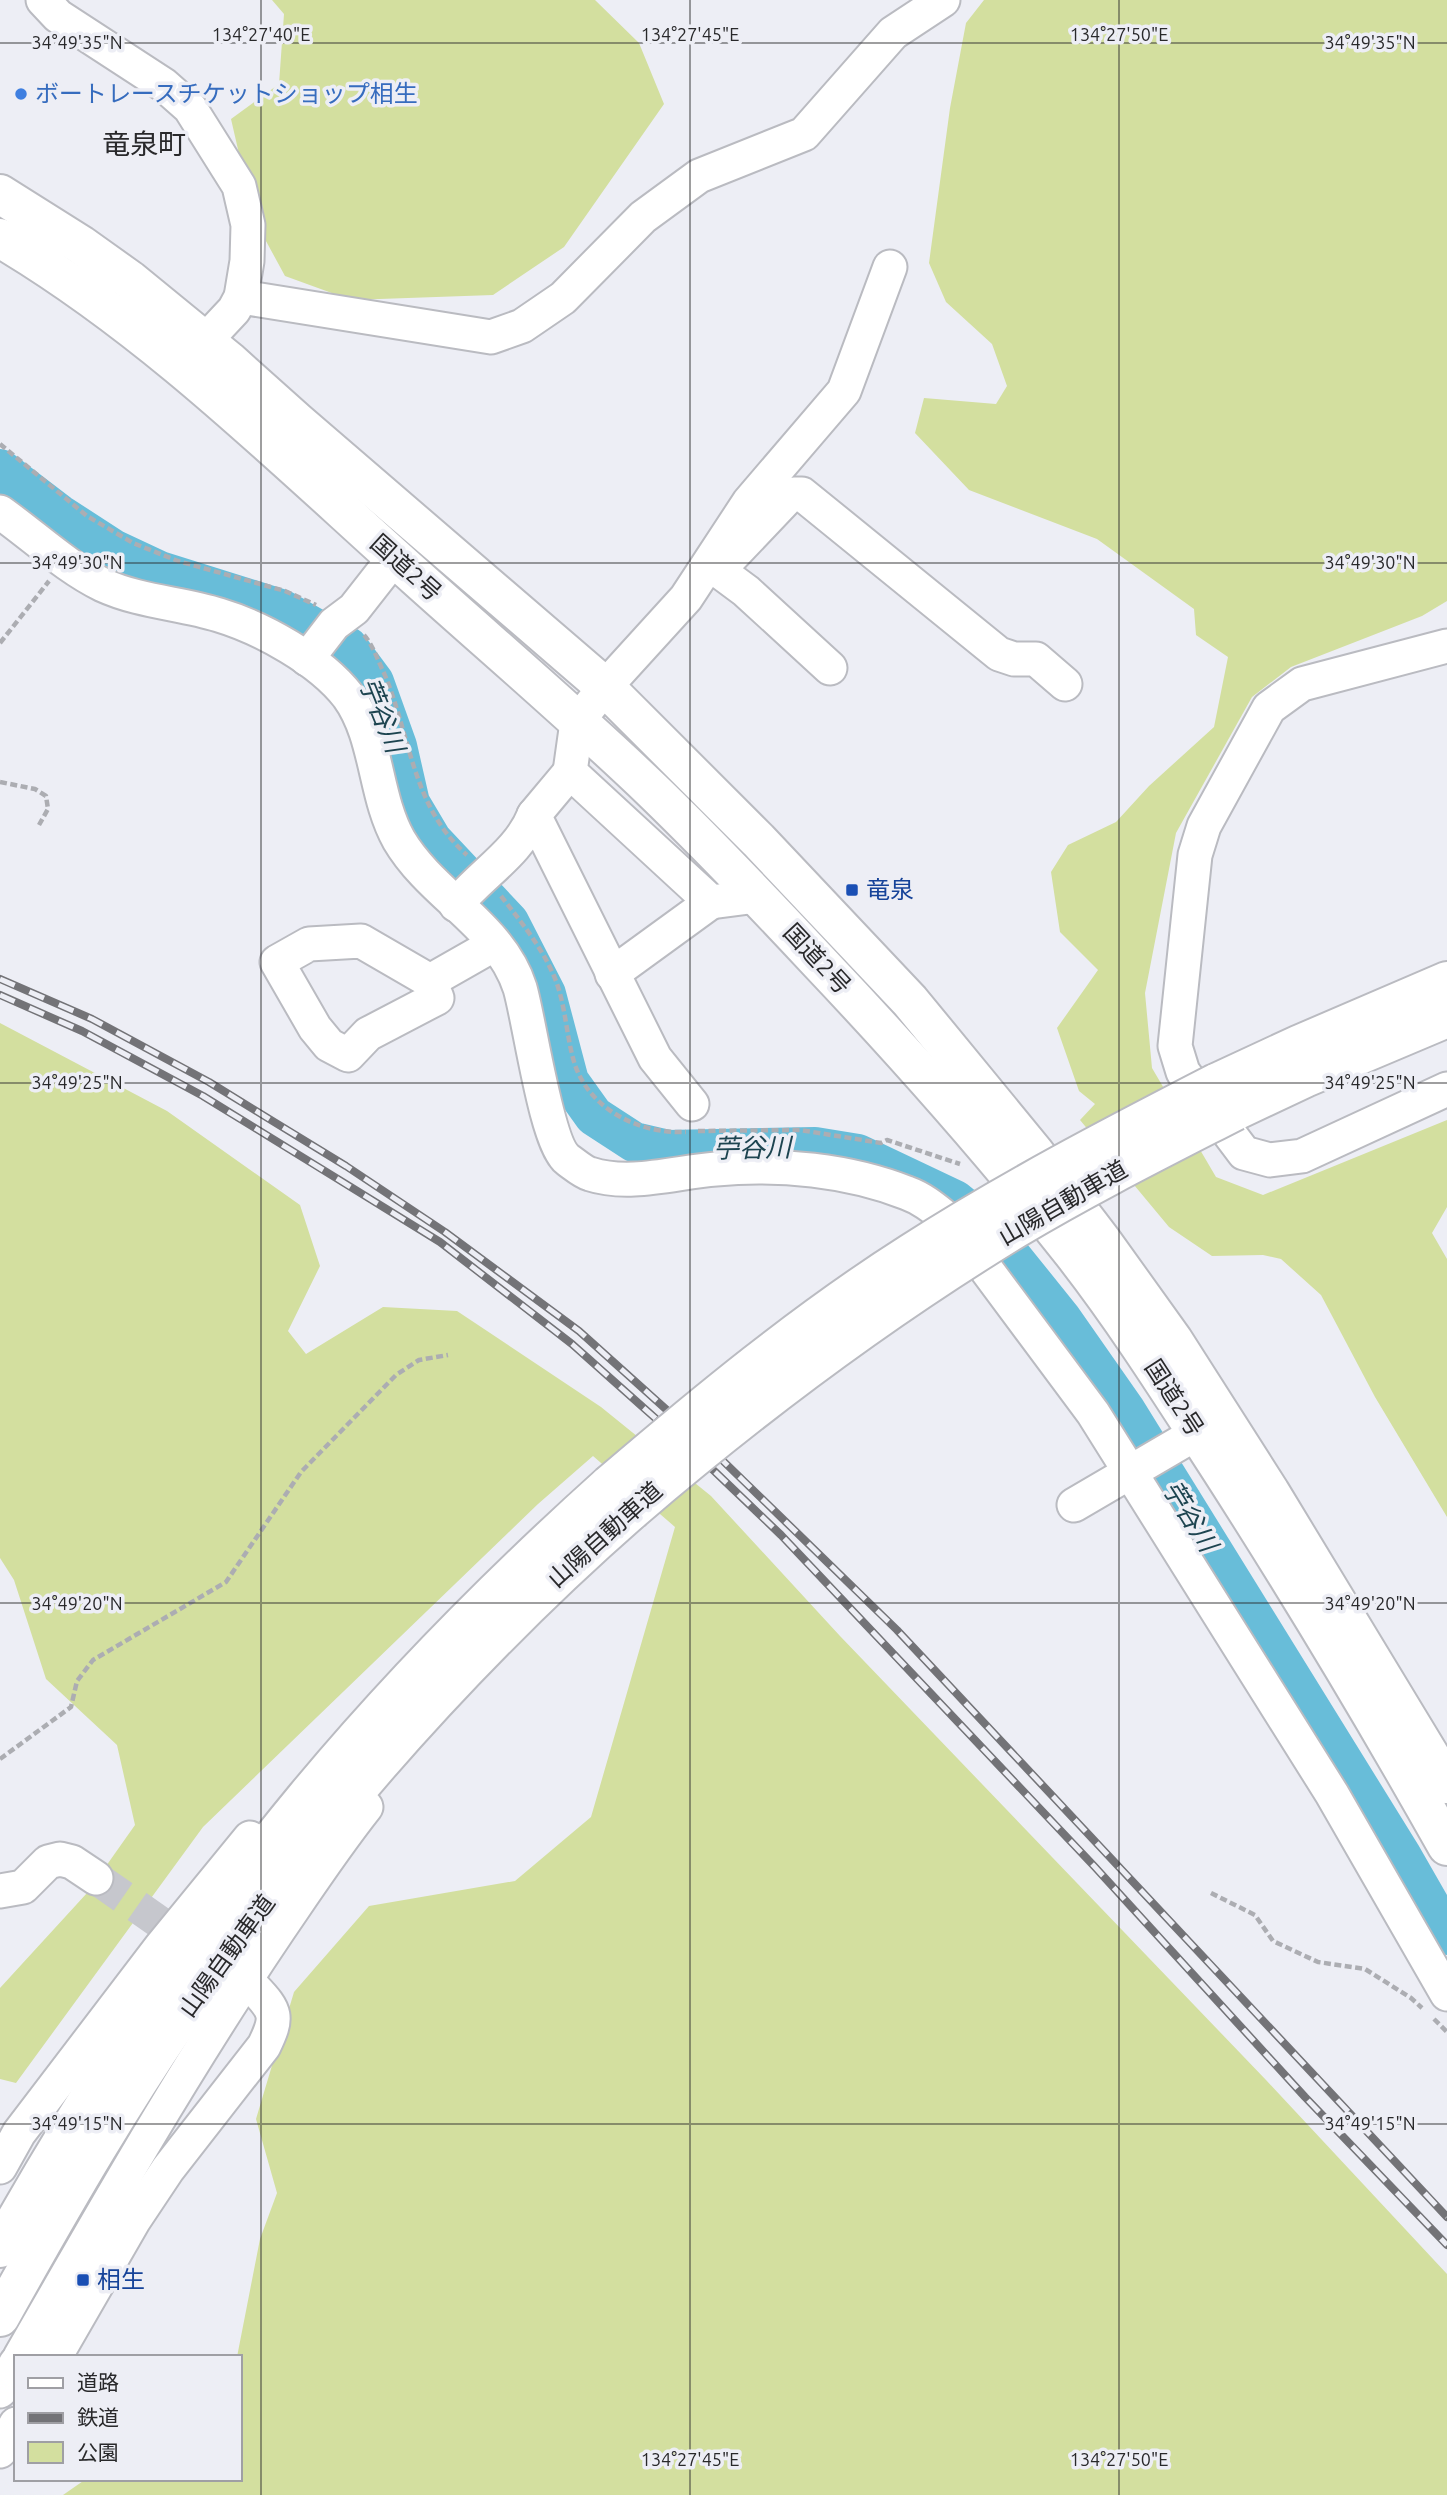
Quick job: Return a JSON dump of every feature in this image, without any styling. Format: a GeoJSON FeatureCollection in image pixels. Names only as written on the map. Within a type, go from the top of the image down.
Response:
{"type":"FeatureCollection","features":[{"type":"Feature","properties":{"kind":"highway","name":"国道2号"},"geometry":{"type":"LineString","coordinates":[[0,194],[81,245],[205,341],[605,687],[758,839],[910,1001],[1034,1152],[1173,1340],[1277,1503],[1447,1784]]}},
{"type":"Feature","properties":{"kind":"highway","name":"国道2号"},"geometry":{"type":"LineString","coordinates":[[0,237],[83,293],[151,344],[238,418],[577,722],[652,790],[892,1039],[974,1131],[1075,1256],[1155,1368],[1183,1440],[1271,1547],[1357,1688],[1447,1846]]}},
{"type":"Feature","properties":{"kind":"highway","name":"山陽自動車道"},"geometry":{"type":"LineString","coordinates":[[0,2248],[119,2051],[229,1896],[306,1797],[373,1720],[499,1610],[620,1498],[926,1286],[1125,1167],[1298,1045],[1447,981]]}},
{"type":"Feature","properties":{"kind":"highway","name":"山陽自動車道"},"geometry":{"type":"LineString","coordinates":[[1226,1097],[1305,1078],[1447,1018]]}},
{"type":"Feature","properties":{"kind":"highway","name":"山陽自動車道"},"geometry":{"type":"LineString","coordinates":[[0,2317],[105,2134],[217,1968],[328,1821],[402,1736],[499,1610]]}},
{"type":"Feature","properties":{"kind":"street"},"geometry":{"type":"LineString","coordinates":[[43,0],[58,16],[164,85],[190,108],[239,186],[248,225],[247,261],[241,297],[234,310],[205,341]]}},
{"type":"Feature","properties":{"kind":"street"},"geometry":{"type":"LineString","coordinates":[[241,297],[491,337],[522,327],[563,298],[643,217],[699,176],[804,134],[893,33],[943,0]]}},
{"type":"Feature","properties":{"kind":"street"},"geometry":{"type":"LineString","coordinates":[[467,893],[505,857],[528,830],[534,815],[570,772],[577,722],[711,568],[749,502],[844,391],[890,267]]}},
{"type":"Feature","properties":{"kind":"street"},"geometry":{"type":"LineString","coordinates":[[711,568],[725,564],[788,497],[802,494],[999,654],[1014,659],[1036,659],[1065,684]]}},
{"type":"Feature","properties":{"kind":"street"},"geometry":{"type":"LineString","coordinates":[[0,512],[66,562],[102,584],[130,595],[218,614],[310,655],[346,694],[358,713],[398,838],[415,863],[467,893],[491,959]]}},
{"type":"Feature","properties":{"kind":"street"},"geometry":{"type":"LineString","coordinates":[[310,655],[334,624],[354,609],[394,558]]}},
{"type":"Feature","properties":{"kind":"street"},"geometry":{"type":"LineString","coordinates":[[711,568],[746,590],[830,668]]}},
{"type":"Feature","properties":{"kind":"street"},"geometry":{"type":"LineString","coordinates":[[1447,646],[1302,684],[1269,708],[1204,826],[1195,855],[1175,1045],[1183,1072],[1244,1153],[1270,1160],[1302,1156],[1447,1089]]}},
{"type":"Feature","properties":{"kind":"street"},"geometry":{"type":"LineString","coordinates":[[570,772],[711,902]]}},
{"type":"Feature","properties":{"kind":"street"},"geometry":{"type":"LineString","coordinates":[[534,815],[655,1058],[692,1104]]}},
{"type":"Feature","properties":{"kind":"street"},"geometry":{"type":"LineString","coordinates":[[612,974],[711,902],[757,896]]}},
{"type":"Feature","properties":{"kind":"street"},"geometry":{"type":"LineString","coordinates":[[433,990],[491,959],[505,955],[519,984],[528,1017],[550,1125],[563,1157],[588,1174],[620,1180],[720,1168],[768,1168],[829,1173],[908,1193],[932,1206],[951,1222],[1134,1470],[1332,1794],[1447,1994]]}},
{"type":"Feature","properties":{"kind":"street"},"geometry":{"type":"LineString","coordinates":[[1074,1505],[1183,1440]]}},
{"type":"Feature","properties":{"kind":"street"},"geometry":{"type":"LineString","coordinates":[[0,2167],[19,2133],[160,1948],[325,1747],[499,1610]]}},
{"type":"Feature","properties":{"kind":"street"},"geometry":{"type":"LineString","coordinates":[[21,2355],[171,2096],[252,1969],[499,1610]]}},
{"type":"Feature","properties":{"kind":"street"},"geometry":{"type":"LineString","coordinates":[[0,1891],[23,1887],[48,1861],[60,1858],[72,1861],[96,1878]]}},
{"type":"Feature","properties":{"kind":"street"},"geometry":{"type":"LineString","coordinates":[[56,2355],[154,2189],[264,2046],[274,2025],[273,2014],[268,2003],[254,1989]]}},
{"type":"Feature","properties":{"kind":"street"},"geometry":{"type":"LineString","coordinates":[[0,2390],[14,2366]]}},
{"type":"Feature","properties":{"kind":"street"},"geometry":{"type":"LineString","coordinates":[[0,2451],[14,2427]]}},
{"type":"Feature","properties":{"kind":"path"},"geometry":{"type":"LineString","coordinates":[[0,643],[66,562]]}},
{"type":"Feature","properties":{"kind":"path"},"geometry":{"type":"LineString","coordinates":[[0,782],[35,789],[46,796],[48,809],[39,825]]}},
{"type":"Feature","properties":{"kind":"path"},"geometry":{"type":"LineString","coordinates":[[0,1759],[71,1707],[77,1681],[93,1660],[226,1582],[301,1472],[396,1375],[419,1360],[448,1355]]}},
{"type":"Feature","properties":{"kind":"path"},"geometry":{"type":"LineString","coordinates":[[1211,1893],[1255,1915],[1273,1941],[1318,1962],[1365,1969],[1411,1998],[1447,2032]]}},
{"type":"Feature","properties":{"kind":"green space"},"geometry":{"type":"Polygon","coordinates":[[[272,0],[595,0],[639,43],[664,104],[564,247],[493,295],[351,300],[285,276],[254,219],[231,119],[279,84],[284,14],[272,0]]]}},
{"type":"Feature","properties":{"kind":"green space"},"geometry":{"type":"Polygon","coordinates":[[[984,0],[1447,0],[1447,601],[1422,616],[1291,667],[1252,697],[1176,833],[1145,993],[1152,1068],[1216,1177],[1263,1195],[1447,1120],[1447,1207],[1432,1233],[1447,1259],[1447,1517],[1375,1397],[1321,1295],[1281,1259],[1263,1255],[1212,1256],[1169,1227],[1080,1120],[1095,1104],[1079,1091],[1057,1028],[1098,970],[1060,932],[1051,872],[1068,845],[1116,822],[1149,786],[1214,727],[1228,657],[1196,635],[1194,609],[1097,539],[969,490],[915,433],[924,398],[996,404],[1007,386],[992,344],[946,302],[929,263],[950,108],[966,23],[984,0]]]}},
{"type":"Feature","properties":{"kind":"green space"},"geometry":{"type":"Polygon","coordinates":[[[0,1023],[167,1111],[300,1205],[320,1266],[288,1331],[306,1354],[383,1307],[457,1311],[601,1407],[711,1496],[840,1636],[1266,2080],[1447,2274],[1447,2495],[63,2495],[83,2481],[242,2481],[242,2355],[237,2355],[260,2239],[277,2193],[256,2119],[294,1992],[369,1906],[515,1881],[591,1817],[675,1527],[593,1456],[538,1504],[203,1827],[16,2083],[0,2079],[0,1988],[87,1893],[135,1825],[117,1745],[46,1679],[14,1580],[0,1558],[0,1023]]]}},
{"type":"Feature","properties":{"kind":"waterway","name":"苧谷川"},"geometry":{"type":"LineString","coordinates":[[0,469],[59,514],[113,549],[160,571],[281,609],[348,647],[374,682],[397,746],[410,803],[432,840],[509,922],[546,994],[569,1081],[594,1116],[634,1142],[668,1150],[815,1147],[858,1154],[955,1200],[987,1226],[1061,1318],[1126,1411],[1401,1855],[1447,1935]]}},
{"type":"Feature","properties":{"kind":"tunnel"},"geometry":{"type":"LineString","coordinates":[[96,1878],[198,1949]]}},
{"type":"Feature","properties":{"kind":"railway"},"geometry":{"type":"LineString","coordinates":[[0,979],[92,1019],[209,1082],[346,1166],[445,1232],[579,1331],[718,1456],[897,1630],[1447,2217]]}},
{"type":"Feature","properties":{"kind":"railway"},"geometry":{"type":"LineString","coordinates":[[0,995],[82,1031],[203,1096],[440,1242],[572,1344],[709,1466],[781,1535],[1094,1866],[1305,2097],[1447,2245]]}},
{"type":"Feature","properties":{"kind":"place","name":"ボートレースチケットショップ相生"},"geometry":{"type":"Point","coordinates":[21,94]}},
{"type":"Feature","properties":{"kind":"place","name":"竜泉"},"geometry":{"type":"Point","coordinates":[852,890]}},
{"type":"Feature","properties":{"kind":"place","name":"相生"},"geometry":{"type":"Point","coordinates":[83,2280]}},
{"type":"Feature","properties":{"kind":"district","name":"竜泉町"},"geometry":{"type":"Point","coordinates":[144,144]}}]}
